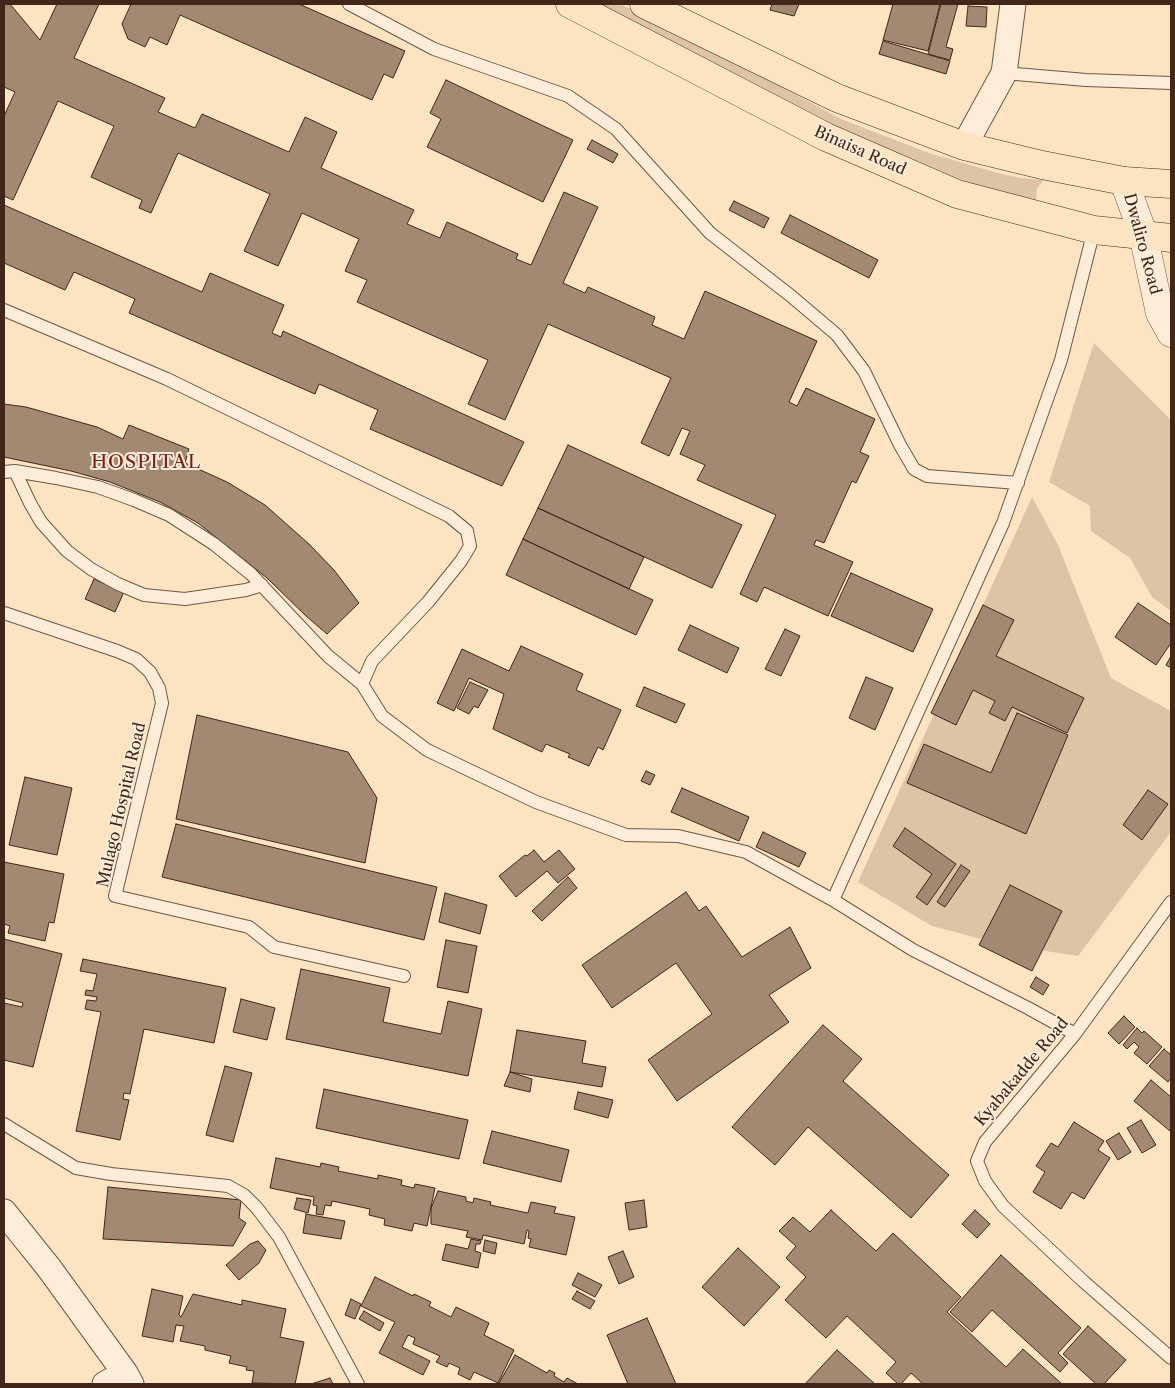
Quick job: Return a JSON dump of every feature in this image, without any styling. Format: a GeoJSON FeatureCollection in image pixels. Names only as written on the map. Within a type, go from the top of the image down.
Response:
{"type":"FeatureCollection","features":[{"type":"Feature","properties":{"kind":"main road","name":"Binaisa Road"},"geometry":{"type":"LineString","coordinates":[[570,4],[834,141],[957,194],[1094,230],[1171,238]]}},
{"type":"Feature","properties":{"kind":"main road"},"geometry":{"type":"LineString","coordinates":[[644,4],[837,98],[964,146],[1042,165],[1124,181],[1171,184]]}},
{"type":"Feature","properties":{"kind":"street"},"geometry":{"type":"LineString","coordinates":[[964,146],[1004,73],[1013,4]]}},
{"type":"Feature","properties":{"kind":"street","name":"Dwaliro Road"},"geometry":{"type":"LineString","coordinates":[[1124,181],[1143,234],[1160,313],[1171,333]]}},
{"type":"Feature","properties":{"kind":"street"},"geometry":{"type":"LineString","coordinates":[[4,1212],[49,1268],[120,1380]]}},
{"type":"Feature","properties":{"kind":"lane"},"geometry":{"type":"LineString","coordinates":[[349,4],[434,49],[568,96],[616,129],[710,233],[791,296],[837,335],[864,371],[914,470],[927,476],[1018,483]]}},
{"type":"Feature","properties":{"kind":"lane"},"geometry":{"type":"LineString","coordinates":[[1004,73],[1086,80],[1171,83]]}},
{"type":"Feature","properties":{"kind":"lane"},"geometry":{"type":"LineString","coordinates":[[833,900],[1003,523],[1061,360],[1094,230]]}},
{"type":"Feature","properties":{"kind":"lane"},"geometry":{"type":"LineString","coordinates":[[4,310],[168,379],[448,516],[467,531],[470,546],[461,561],[428,602],[372,661],[362,684]]}},
{"type":"Feature","properties":{"kind":"lane"},"geometry":{"type":"LineString","coordinates":[[10,472],[41,522],[67,551],[91,569],[118,584],[144,595],[185,599],[246,590],[262,584]]}},
{"type":"Feature","properties":{"kind":"lane"},"geometry":{"type":"LineString","coordinates":[[10,472],[56,478],[98,487],[169,515],[214,544],[262,584],[328,656],[362,684],[382,716],[427,750],[536,802],[626,835],[678,836],[746,852],[833,900],[913,950],[1075,1034]]}},
{"type":"Feature","properties":{"kind":"lane","name":"Mulago Hospital Road"},"geometry":{"type":"LineString","coordinates":[[4,613],[130,656],[150,672],[159,688],[162,703],[115,896],[249,928],[274,947],[404,976]]}},
{"type":"Feature","properties":{"kind":"lane","name":"Kyabakadde Road"},"geometry":{"type":"LineString","coordinates":[[1171,902],[1075,1034],[985,1142],[977,1161],[985,1181],[1003,1206],[1083,1281],[1171,1358]]}},
{"type":"Feature","properties":{"kind":"lane"},"geometry":{"type":"LineString","coordinates":[[4,1124],[76,1168],[111,1174],[228,1186],[244,1195],[279,1236],[358,1384]]}},
{"type":"Feature","properties":{"kind":"shaded area"},"geometry":{"type":"Polygon","coordinates":[[[591,4],[620,4],[690,37],[841,119],[929,153],[994,172],[1020,178],[1044,180],[1037,188],[1035,213],[909,157],[865,141],[812,118],[591,4]]]}},
{"type":"Feature","properties":{"kind":"shaded area"},"geometry":{"type":"Polygon","coordinates":[[[1094,343],[1171,420],[1171,611],[1152,597],[1130,558],[1091,531],[1090,506],[1049,482],[1094,343]]]}},
{"type":"Feature","properties":{"kind":"shaded area"},"geometry":{"type":"Polygon","coordinates":[[[1032,497],[1058,545],[1111,678],[1171,711],[1171,832],[1078,956],[1000,944],[932,926],[858,882],[1032,497]]]}},
{"type":"Feature","properties":{"kind":"building"},"geometry":{"type":"Polygon","coordinates":[[[4,4],[10,4],[40,40],[57,4],[99,4],[74,58],[165,98],[158,112],[195,128],[202,114],[289,152],[305,117],[337,132],[321,168],[414,210],[407,224],[440,238],[447,222],[518,254],[516,259],[531,265],[564,192],[598,207],[563,283],[585,293],[588,287],[655,317],[652,325],[684,339],[705,291],[817,341],[789,402],[797,406],[806,388],[875,419],[860,452],[869,456],[856,483],[852,481],[824,543],[816,540],[814,545],[853,562],[828,616],[764,587],[757,602],[740,594],[776,515],[697,480],[705,465],[680,454],[690,431],[682,428],[669,456],[641,443],[671,378],[548,324],[505,420],[468,404],[488,360],[357,302],[367,280],[345,271],[359,239],[302,213],[278,266],[244,251],[270,194],[178,153],[151,213],[139,208],[142,200],[91,177],[114,126],[58,101],[13,200],[4,196],[4,116],[15,92],[4,87],[4,4]]]}},
{"type":"Feature","properties":{"kind":"building"},"geometry":{"type":"Polygon","coordinates":[[[131,4],[299,4],[405,51],[393,78],[384,74],[372,100],[180,15],[167,45],[150,37],[145,47],[128,39],[122,24],[131,4]]]}},
{"type":"Feature","properties":{"kind":"building"},"geometry":{"type":"Polygon","coordinates":[[[772,4],[799,4],[794,16],[770,10],[772,4]]]}},
{"type":"Feature","properties":{"kind":"building"},"geometry":{"type":"Polygon","coordinates":[[[893,4],[940,4],[928,51],[883,40],[893,4]]]}},
{"type":"Feature","properties":{"kind":"building"},"geometry":{"type":"Polygon","coordinates":[[[941,4],[958,4],[946,47],[953,49],[950,60],[928,54],[941,4]]]}},
{"type":"Feature","properties":{"kind":"building"},"geometry":{"type":"Polygon","coordinates":[[[968,6],[987,7],[986,27],[966,26],[968,6]]]}},
{"type":"Feature","properties":{"kind":"building"},"geometry":{"type":"Polygon","coordinates":[[[883,41],[950,61],[946,74],[879,54],[883,41]]]}},
{"type":"Feature","properties":{"kind":"building"},"geometry":{"type":"Polygon","coordinates":[[[446,80],[573,140],[543,202],[427,147],[441,119],[430,113],[446,80]]]}},
{"type":"Feature","properties":{"kind":"building"},"geometry":{"type":"Polygon","coordinates":[[[592,140],[618,154],[613,163],[587,149],[592,140]]]}},
{"type":"Feature","properties":{"kind":"building"},"geometry":{"type":"Polygon","coordinates":[[[734,201],[769,218],[764,228],[729,210],[734,201]]]}},
{"type":"Feature","properties":{"kind":"building"},"geometry":{"type":"Polygon","coordinates":[[[4,205],[202,292],[210,273],[284,305],[272,333],[281,337],[283,331],[524,442],[502,486],[370,429],[378,410],[319,384],[315,394],[129,313],[135,299],[74,272],[65,290],[4,263],[4,205]]]}},
{"type":"Feature","properties":{"kind":"building"},"geometry":{"type":"Polygon","coordinates":[[[790,215],[878,260],[869,278],[781,233],[790,215]]]}},
{"type":"Feature","properties":{"kind":"building"},"geometry":{"type":"Polygon","coordinates":[[[4,404],[26,407],[97,427],[123,439],[129,425],[189,449],[185,463],[227,482],[265,505],[309,544],[334,570],[359,603],[327,634],[267,578],[198,523],[160,502],[110,482],[71,471],[4,457],[4,404]]]}},
{"type":"Feature","properties":{"kind":"building"},"geometry":{"type":"Polygon","coordinates":[[[568,445],[742,525],[712,588],[538,508],[568,445]]]}},
{"type":"Feature","properties":{"kind":"building"},"geometry":{"type":"Polygon","coordinates":[[[538,508],[644,557],[629,589],[523,539],[538,508]]]}},
{"type":"Feature","properties":{"kind":"building"},"geometry":{"type":"Polygon","coordinates":[[[523,539],[653,600],[636,635],[506,575],[523,539]]]}},
{"type":"Feature","properties":{"kind":"building"},"geometry":{"type":"Polygon","coordinates":[[[851,573],[933,609],[913,652],[831,616],[851,573]]]}},
{"type":"Feature","properties":{"kind":"building"},"geometry":{"type":"Polygon","coordinates":[[[94,579],[124,592],[115,612],[85,599],[94,579]]]}},
{"type":"Feature","properties":{"kind":"building"},"geometry":{"type":"Polygon","coordinates":[[[1138,603],[1171,625],[1171,643],[1156,665],[1115,637],[1138,603]]]}},
{"type":"Feature","properties":{"kind":"building"},"geometry":{"type":"Polygon","coordinates":[[[983,605],[1014,620],[996,656],[1084,698],[1067,733],[1012,707],[1005,721],[989,713],[995,701],[973,690],[956,725],[931,713],[983,605]]]}},
{"type":"Feature","properties":{"kind":"building"},"geometry":{"type":"Polygon","coordinates":[[[690,625],[739,648],[727,673],[678,650],[690,625]]]}},
{"type":"Feature","properties":{"kind":"building"},"geometry":{"type":"Polygon","coordinates":[[[785,629],[800,636],[781,676],[765,669],[785,629]]]}},
{"type":"Feature","properties":{"kind":"building"},"geometry":{"type":"Polygon","coordinates":[[[521,646],[583,674],[576,690],[621,710],[603,750],[598,747],[589,766],[568,757],[570,754],[546,744],[542,752],[493,729],[504,694],[469,678],[454,711],[437,703],[462,649],[509,671],[521,646]]]}},
{"type":"Feature","properties":{"kind":"building"},"geometry":{"type":"Polygon","coordinates":[[[1171,656],[1171,668],[1166,665],[1171,656]]]}},
{"type":"Feature","properties":{"kind":"building"},"geometry":{"type":"Polygon","coordinates":[[[866,677],[893,688],[875,730],[849,718],[866,677]]]}},
{"type":"Feature","properties":{"kind":"building"},"geometry":{"type":"Polygon","coordinates":[[[470,682],[488,690],[478,708],[474,706],[469,714],[457,708],[470,682]]]}},
{"type":"Feature","properties":{"kind":"building"},"geometry":{"type":"Polygon","coordinates":[[[644,687],[685,704],[676,723],[636,706],[644,687]]]}},
{"type":"Feature","properties":{"kind":"building"},"geometry":{"type":"Polygon","coordinates":[[[1017,713],[1068,735],[1026,834],[907,783],[924,744],[991,773],[1017,713]]]}},
{"type":"Feature","properties":{"kind":"building"},"geometry":{"type":"Polygon","coordinates":[[[197,715],[348,752],[377,798],[365,863],[176,819],[197,715]]]}},
{"type":"Feature","properties":{"kind":"building"},"geometry":{"type":"Polygon","coordinates":[[[646,771],[655,775],[650,785],[641,781],[646,771]]]}},
{"type":"Feature","properties":{"kind":"building"},"geometry":{"type":"Polygon","coordinates":[[[25,777],[72,788],[57,855],[9,845],[25,777]]]}},
{"type":"Feature","properties":{"kind":"building"},"geometry":{"type":"Polygon","coordinates":[[[682,788],[749,817],[739,841],[671,812],[682,788]]]}},
{"type":"Feature","properties":{"kind":"building"},"geometry":{"type":"Polygon","coordinates":[[[1148,790],[1168,804],[1142,840],[1123,825],[1148,790]]]}},
{"type":"Feature","properties":{"kind":"building"},"geometry":{"type":"Polygon","coordinates":[[[176,824],[437,887],[424,940],[162,877],[176,824]]]}},
{"type":"Feature","properties":{"kind":"building"},"geometry":{"type":"Polygon","coordinates":[[[905,828],[956,864],[927,905],[916,897],[932,874],[893,846],[905,828]]]}},
{"type":"Feature","properties":{"kind":"building"},"geometry":{"type":"Polygon","coordinates":[[[763,832],[806,853],[799,867],[756,847],[763,832]]]}},
{"type":"Feature","properties":{"kind":"building"},"geometry":{"type":"Polygon","coordinates":[[[534,850],[544,862],[559,850],[575,869],[558,883],[547,871],[516,897],[499,876],[534,850]]]}},
{"type":"Feature","properties":{"kind":"building"},"geometry":{"type":"Polygon","coordinates":[[[4,862],[64,874],[54,923],[49,922],[45,941],[8,933],[10,926],[4,924],[4,862]]]}},
{"type":"Feature","properties":{"kind":"building"},"geometry":{"type":"Polygon","coordinates":[[[961,865],[970,871],[945,907],[937,902],[961,865]]]}},
{"type":"Feature","properties":{"kind":"building"},"geometry":{"type":"Polygon","coordinates":[[[568,877],[577,888],[542,921],[532,911],[568,877]]]}},
{"type":"Feature","properties":{"kind":"building"},"geometry":{"type":"Polygon","coordinates":[[[1010,885],[1062,911],[1032,971],[979,945],[1010,885]]]}},
{"type":"Feature","properties":{"kind":"building"},"geometry":{"type":"Polygon","coordinates":[[[686,892],[699,911],[706,906],[742,957],[790,927],[811,968],[769,995],[789,1022],[677,1101],[648,1060],[712,1014],[676,963],[612,1008],[582,965],[686,892]]]}},
{"type":"Feature","properties":{"kind":"building"},"geometry":{"type":"Polygon","coordinates":[[[445,893],[487,905],[480,934],[439,922],[445,893]]]}},
{"type":"Feature","properties":{"kind":"building"},"geometry":{"type":"Polygon","coordinates":[[[4,939],[62,954],[33,1067],[4,1060],[4,1003],[22,1007],[23,1003],[4,998],[4,939]]]}},
{"type":"Feature","properties":{"kind":"building"},"geometry":{"type":"Polygon","coordinates":[[[446,940],[477,946],[468,993],[437,987],[446,940]]]}},
{"type":"Feature","properties":{"kind":"building"},"geometry":{"type":"Polygon","coordinates":[[[83,959],[226,988],[214,1043],[144,1029],[130,1094],[124,1093],[123,1099],[129,1100],[120,1140],[76,1131],[101,1012],[85,1009],[87,1000],[96,1001],[97,997],[85,995],[86,990],[93,991],[97,974],[80,971],[83,959]]]}},
{"type":"Feature","properties":{"kind":"building"},"geometry":{"type":"Polygon","coordinates":[[[301,969],[390,988],[383,1022],[441,1034],[448,1001],[482,1009],[468,1076],[286,1039],[301,969]]]}},
{"type":"Feature","properties":{"kind":"building"},"geometry":{"type":"Polygon","coordinates":[[[1036,977],[1049,985],[1043,995],[1030,987],[1036,977]]]}},
{"type":"Feature","properties":{"kind":"building"},"geometry":{"type":"Polygon","coordinates":[[[241,999],[275,1008],[267,1040],[233,1032],[241,999]]]}},
{"type":"Feature","properties":{"kind":"building"},"geometry":{"type":"Polygon","coordinates":[[[1124,1016],[1135,1027],[1119,1044],[1108,1033],[1124,1016]]]}},
{"type":"Feature","properties":{"kind":"building"},"geometry":{"type":"Polygon","coordinates":[[[823,1025],[862,1059],[843,1081],[949,1175],[911,1218],[808,1127],[775,1165],[732,1127],[823,1025]]]}},
{"type":"Feature","properties":{"kind":"building"},"geometry":{"type":"Polygon","coordinates":[[[1137,1028],[1142,1033],[1144,1031],[1162,1047],[1147,1064],[1134,1053],[1139,1047],[1134,1042],[1127,1049],[1123,1045],[1137,1028]]]}},
{"type":"Feature","properties":{"kind":"building"},"geometry":{"type":"Polygon","coordinates":[[[517,1030],[586,1041],[582,1063],[606,1067],[602,1087],[510,1072],[517,1030]]]}},
{"type":"Feature","properties":{"kind":"building"},"geometry":{"type":"Polygon","coordinates":[[[1164,1049],[1171,1055],[1171,1078],[1168,1082],[1149,1066],[1164,1049]]]}},
{"type":"Feature","properties":{"kind":"building"},"geometry":{"type":"Polygon","coordinates":[[[225,1066],[252,1073],[233,1142],[206,1135],[225,1066]]]}},
{"type":"Feature","properties":{"kind":"building"},"geometry":{"type":"Polygon","coordinates":[[[510,1072],[532,1079],[530,1092],[504,1086],[510,1072]]]}},
{"type":"Feature","properties":{"kind":"building"},"geometry":{"type":"Polygon","coordinates":[[[1151,1080],[1171,1097],[1170,1131],[1134,1101],[1151,1080]]]}},
{"type":"Feature","properties":{"kind":"building"},"geometry":{"type":"Polygon","coordinates":[[[324,1089],[468,1120],[459,1159],[316,1128],[324,1089]]]}},
{"type":"Feature","properties":{"kind":"building"},"geometry":{"type":"Polygon","coordinates":[[[578,1092],[613,1100],[608,1118],[574,1109],[578,1092]]]}},
{"type":"Feature","properties":{"kind":"building"},"geometry":{"type":"Polygon","coordinates":[[[1141,1120],[1156,1145],[1142,1153],[1127,1128],[1141,1120]]]}},
{"type":"Feature","properties":{"kind":"building"},"geometry":{"type":"Polygon","coordinates":[[[1074,1122],[1104,1141],[1098,1150],[1110,1158],[1084,1199],[1072,1192],[1061,1209],[1033,1192],[1045,1172],[1036,1166],[1051,1143],[1058,1147],[1074,1122]]]}},
{"type":"Feature","properties":{"kind":"building"},"geometry":{"type":"Polygon","coordinates":[[[492,1131],[569,1150],[561,1182],[483,1163],[492,1131]]]}},
{"type":"Feature","properties":{"kind":"building"},"geometry":{"type":"Polygon","coordinates":[[[1119,1133],[1131,1152],[1118,1160],[1106,1141],[1119,1133]]]}},
{"type":"Feature","properties":{"kind":"building"},"geometry":{"type":"Polygon","coordinates":[[[276,1158],[320,1167],[321,1163],[339,1167],[338,1171],[378,1179],[378,1175],[402,1180],[401,1185],[414,1188],[415,1184],[435,1188],[427,1226],[414,1223],[412,1231],[384,1225],[385,1219],[369,1215],[370,1209],[332,1201],[331,1206],[325,1205],[323,1215],[316,1214],[317,1206],[313,1205],[314,1197],[270,1188],[276,1158]]]}},
{"type":"Feature","properties":{"kind":"building"},"geometry":{"type":"Polygon","coordinates":[[[108,1187],[241,1200],[239,1218],[246,1223],[233,1246],[103,1239],[108,1187]]]}},
{"type":"Feature","properties":{"kind":"building"},"geometry":{"type":"Polygon","coordinates":[[[438,1191],[466,1197],[466,1201],[473,1203],[474,1198],[491,1202],[490,1205],[528,1213],[531,1202],[556,1207],[554,1213],[575,1217],[566,1255],[529,1247],[531,1239],[528,1238],[529,1231],[527,1230],[524,1244],[483,1235],[482,1240],[466,1237],[468,1231],[431,1224],[431,1208],[438,1191]]]}},
{"type":"Feature","properties":{"kind":"building"},"geometry":{"type":"Polygon","coordinates":[[[297,1198],[311,1200],[308,1213],[294,1209],[297,1198]]]}},
{"type":"Feature","properties":{"kind":"building"},"geometry":{"type":"Polygon","coordinates":[[[644,1200],[647,1227],[629,1230],[625,1203],[644,1200]]]}},
{"type":"Feature","properties":{"kind":"building"},"geometry":{"type":"Polygon","coordinates":[[[831,1210],[876,1251],[893,1233],[961,1297],[947,1312],[1006,1367],[1023,1349],[1062,1384],[923,1384],[911,1373],[901,1384],[898,1384],[886,1373],[896,1362],[847,1316],[826,1338],[785,1300],[806,1277],[786,1258],[796,1246],[779,1231],[793,1217],[810,1232],[831,1210]]]}},
{"type":"Feature","properties":{"kind":"building"},"geometry":{"type":"Polygon","coordinates":[[[975,1210],[990,1224],[977,1238],[962,1224],[975,1210]]]}},
{"type":"Feature","properties":{"kind":"building"},"geometry":{"type":"Polygon","coordinates":[[[306,1214],[345,1221],[341,1239],[303,1233],[306,1214]]]}},
{"type":"Feature","properties":{"kind":"building"},"geometry":{"type":"Polygon","coordinates":[[[471,1239],[481,1241],[480,1244],[476,1244],[475,1251],[481,1253],[478,1268],[442,1260],[446,1244],[468,1249],[471,1239]]]}},
{"type":"Feature","properties":{"kind":"building"},"geometry":{"type":"Polygon","coordinates":[[[485,1240],[497,1243],[495,1254],[483,1251],[485,1240]]]}},
{"type":"Feature","properties":{"kind":"building"},"geometry":{"type":"Polygon","coordinates":[[[258,1241],[266,1250],[259,1263],[239,1280],[226,1265],[250,1244],[258,1241]]]}},
{"type":"Feature","properties":{"kind":"building"},"geometry":{"type":"Polygon","coordinates":[[[738,1248],[780,1287],[744,1326],[702,1287],[738,1248]]]}},
{"type":"Feature","properties":{"kind":"building"},"geometry":{"type":"Polygon","coordinates":[[[623,1251],[634,1277],[619,1284],[608,1257],[623,1251]]]}},
{"type":"Feature","properties":{"kind":"building"},"geometry":{"type":"Polygon","coordinates":[[[1001,1255],[1081,1328],[1058,1353],[1068,1363],[1060,1372],[992,1310],[972,1332],[950,1312],[1001,1255]]]}},
{"type":"Feature","properties":{"kind":"building"},"geometry":{"type":"Polygon","coordinates":[[[578,1273],[602,1285],[595,1297],[572,1285],[578,1273]]]}},
{"type":"Feature","properties":{"kind":"building"},"geometry":{"type":"Polygon","coordinates":[[[375,1277],[413,1296],[414,1294],[431,1302],[429,1306],[451,1317],[456,1307],[489,1323],[484,1335],[514,1350],[498,1383],[474,1372],[470,1380],[458,1374],[460,1368],[449,1363],[447,1367],[436,1362],[440,1356],[413,1344],[415,1338],[408,1335],[402,1347],[430,1361],[423,1375],[379,1353],[395,1322],[361,1306],[375,1277]]]}},
{"type":"Feature","properties":{"kind":"building"},"geometry":{"type":"Polygon","coordinates":[[[152,1289],[183,1296],[179,1315],[181,1317],[193,1294],[242,1305],[242,1300],[286,1309],[280,1337],[304,1342],[295,1384],[252,1383],[254,1371],[246,1370],[247,1367],[229,1363],[231,1356],[205,1350],[205,1346],[180,1341],[184,1326],[176,1325],[173,1342],[142,1336],[152,1289]]]}},
{"type":"Feature","properties":{"kind":"building"},"geometry":{"type":"Polygon","coordinates":[[[577,1291],[595,1301],[590,1309],[572,1299],[577,1291]]]}},
{"type":"Feature","properties":{"kind":"building"},"geometry":{"type":"Polygon","coordinates":[[[351,1299],[361,1304],[355,1319],[345,1315],[351,1299]]]}},
{"type":"Feature","properties":{"kind":"building"},"geometry":{"type":"Polygon","coordinates":[[[364,1311],[384,1323],[380,1331],[359,1319],[364,1311]]]}},
{"type":"Feature","properties":{"kind":"building"},"geometry":{"type":"Polygon","coordinates":[[[647,1318],[676,1384],[628,1384],[607,1335],[647,1318]]]}},
{"type":"Feature","properties":{"kind":"building"},"geometry":{"type":"Polygon","coordinates":[[[1088,1326],[1126,1360],[1104,1384],[1096,1384],[1063,1354],[1088,1326]]]}},
{"type":"Feature","properties":{"kind":"building"},"geometry":{"type":"Polygon","coordinates":[[[837,1350],[875,1384],[805,1384],[837,1350]]]}},
{"type":"Feature","properties":{"kind":"building"},"geometry":{"type":"Polygon","coordinates":[[[515,1355],[547,1373],[549,1370],[555,1373],[554,1376],[564,1382],[567,1378],[578,1384],[499,1383],[515,1355]]]}},
{"type":"Feature","properties":{"kind":"building"},"geometry":{"type":"Polygon","coordinates":[[[330,1378],[333,1384],[311,1384],[330,1378]]]}},
{"type":"Feature","properties":{"kind":"district","name":"HOSPITAL"},"geometry":{"type":"Point","coordinates":[146,463]}}]}
